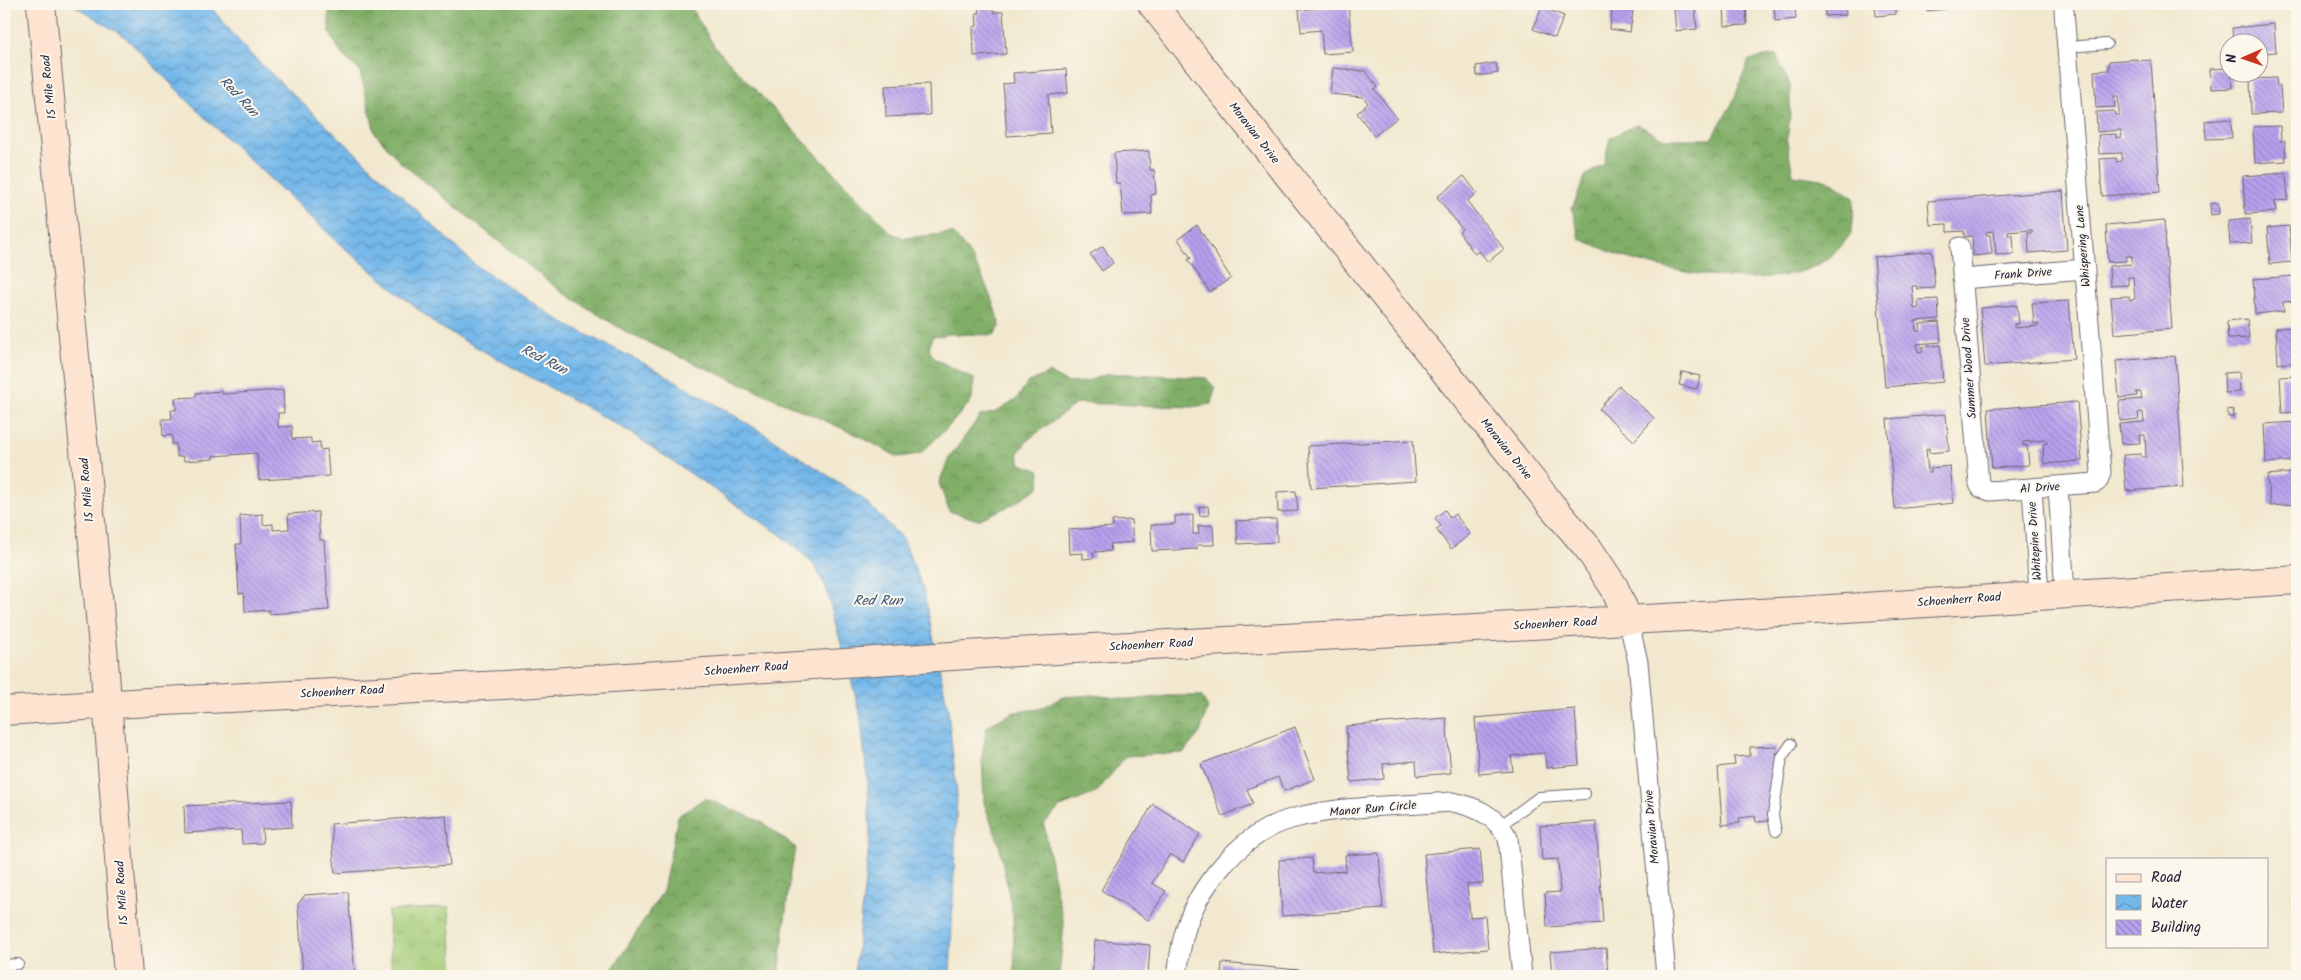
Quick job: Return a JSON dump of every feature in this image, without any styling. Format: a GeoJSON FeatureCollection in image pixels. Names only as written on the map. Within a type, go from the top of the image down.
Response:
{"type":"FeatureCollection","features":[{"type":"Feature","properties":{"kind":"main road","name":"15 Mile Road"},"geometry":{"type":"LineString","coordinates":[[41,4],[108,704],[128,976]]}},
{"type":"Feature","properties":{"kind":"main road","name":"Moravian Drive"},"geometry":{"type":"LineString","coordinates":[[1152,4],[1552,506],[1588,548],[1614,587],[1628,619]]}},
{"type":"Feature","properties":{"kind":"main road","name":"Schoenherr Road"},"geometry":{"type":"LineString","coordinates":[[4,711],[108,704],[504,685],[998,653],[1798,611],[2297,580]]}},
{"type":"Feature","properties":{"kind":"street","name":"Whispering Lane"},"geometry":{"type":"LineString","coordinates":[[2064,10],[2101,472],[2098,481]]}},
{"type":"Feature","properties":{"kind":"street","name":"Summer Wood Drive"},"geometry":{"type":"LineString","coordinates":[[1960,247],[1978,479],[1981,488]]}},
{"type":"Feature","properties":{"kind":"street","name":"Frank Drive"},"geometry":{"type":"LineString","coordinates":[[1962,279],[2085,269]]}},
{"type":"Feature","properties":{"kind":"street","name":"Al Drive"},"geometry":{"type":"LineString","coordinates":[[1981,488],[1990,491],[2058,487],[2091,484],[2098,481]]}},
{"type":"Feature","properties":{"kind":"street"},"geometry":{"type":"LineString","coordinates":[[2052,594],[2058,487]]}},
{"type":"Feature","properties":{"kind":"street","name":"Whitepine Drive"},"geometry":{"type":"LineString","coordinates":[[2032,488],[2052,594]]}},
{"type":"Feature","properties":{"kind":"street","name":"Moravian Drive"},"geometry":{"type":"LineString","coordinates":[[1628,619],[1638,662],[1666,976]]}},
{"type":"Feature","properties":{"kind":"street","name":"Manor Run Circle"},"geometry":{"type":"LineString","coordinates":[[1177,976],[1184,934],[1193,909],[1210,880],[1242,846],[1289,820],[1351,810],[1453,802],[1470,805],[1501,825]]}},
{"type":"Feature","properties":{"kind":"street"},"geometry":{"type":"LineString","coordinates":[[1501,825],[1508,838],[1510,852],[1522,976]]}},
{"type":"Feature","properties":{"kind":"lane"},"geometry":{"type":"LineString","coordinates":[[2067,47],[2107,44]]}},
{"type":"Feature","properties":{"kind":"lane"},"geometry":{"type":"LineString","coordinates":[[1776,831],[1773,815],[1782,757],[1791,744]]}},
{"type":"Feature","properties":{"kind":"lane"},"geometry":{"type":"LineString","coordinates":[[1501,825],[1539,797],[1586,794]]}},
{"type":"Feature","properties":{"kind":"lane"},"geometry":{"type":"LineString","coordinates":[[4,965],[18,964]]}},
{"type":"Feature","properties":{"kind":"green space"},"geometry":{"type":"Polygon","coordinates":[[[329,4],[689,4],[714,46],[891,233],[904,238],[952,233],[961,242],[982,276],[1000,326],[994,335],[950,334],[932,337],[929,350],[935,359],[974,379],[972,400],[920,454],[898,457],[857,435],[631,335],[559,290],[400,162],[375,133],[360,71],[342,55],[329,32],[329,4]]]}},
{"type":"Feature","properties":{"kind":"green space"},"geometry":{"type":"Polygon","coordinates":[[[1776,55],[1790,85],[1790,115],[1787,141],[1793,175],[1828,180],[1854,198],[1850,236],[1842,245],[1824,261],[1800,272],[1772,277],[1742,278],[1711,276],[1653,265],[1624,257],[1580,239],[1572,209],[1585,176],[1604,164],[1610,138],[1637,124],[1664,139],[1711,139],[1733,102],[1749,60],[1776,55]]]}},
{"type":"Feature","properties":{"kind":"green space"},"geometry":{"type":"Polygon","coordinates":[[[1049,373],[1068,383],[1085,382],[1107,374],[1206,378],[1215,388],[1211,404],[1191,407],[1077,403],[1029,439],[1018,453],[1021,464],[1040,471],[1039,487],[1012,505],[978,520],[949,511],[939,483],[949,458],[980,416],[996,412],[1017,399],[1027,383],[1049,373]]]}},
{"type":"Feature","properties":{"kind":"green space"},"geometry":{"type":"Polygon","coordinates":[[[1093,695],[1131,700],[1168,696],[1201,696],[1208,707],[1200,733],[1183,753],[1126,756],[1096,793],[1060,807],[1044,824],[1064,924],[1059,976],[1015,976],[1013,916],[999,844],[984,803],[982,758],[987,726],[1014,712],[1039,709],[1063,697],[1093,695]]]}},
{"type":"Feature","properties":{"kind":"green space"},"geometry":{"type":"Polygon","coordinates":[[[705,798],[762,822],[796,848],[790,874],[779,976],[608,976],[663,891],[678,816],[705,798]]]}},
{"type":"Feature","properties":{"kind":"green space"},"geometry":{"type":"Polygon","coordinates":[[[449,907],[454,976],[392,976],[388,911],[449,907]]]}},
{"type":"Feature","properties":{"kind":"water","name":"Red Run"},"geometry":{"type":"Polygon","coordinates":[[[72,4],[208,4],[248,52],[475,265],[565,324],[661,372],[760,431],[861,497],[902,538],[923,588],[948,710],[957,795],[950,976],[854,976],[870,837],[868,785],[860,712],[825,585],[812,562],[781,535],[625,429],[438,326],[341,245],[203,116],[124,36],[72,4]]]}},
{"type":"Feature","properties":{"kind":"building"},"geometry":{"type":"Polygon","coordinates":[[[976,4],[996,4],[996,7],[992,7],[993,12],[1003,12],[1006,54],[974,56],[973,27],[977,26],[976,13],[980,13],[976,4]]]}},
{"type":"Feature","properties":{"kind":"building"},"geometry":{"type":"Polygon","coordinates":[[[1746,4],[1747,25],[1725,26],[1724,5],[1746,4]]]}},
{"type":"Feature","properties":{"kind":"building"},"geometry":{"type":"Polygon","coordinates":[[[1774,4],[1795,4],[1796,19],[1775,21],[1774,4]]]}},
{"type":"Feature","properties":{"kind":"building"},"geometry":{"type":"Polygon","coordinates":[[[1824,4],[1845,4],[1846,15],[1825,16],[1824,4]]]}},
{"type":"Feature","properties":{"kind":"building"},"geometry":{"type":"Polygon","coordinates":[[[1875,4],[1895,4],[1895,14],[1876,16],[1875,4]]]}},
{"type":"Feature","properties":{"kind":"building"},"geometry":{"type":"Polygon","coordinates":[[[1925,4],[1945,4],[1946,9],[1926,11],[1925,4]]]}},
{"type":"Feature","properties":{"kind":"building"},"geometry":{"type":"Polygon","coordinates":[[[1975,4],[1996,4],[1996,6],[1975,8],[1975,4]]]}},
{"type":"Feature","properties":{"kind":"building"},"geometry":{"type":"Polygon","coordinates":[[[1348,5],[1353,52],[1323,54],[1321,30],[1301,32],[1299,10],[1348,5]]]}},
{"type":"Feature","properties":{"kind":"building"},"geometry":{"type":"Polygon","coordinates":[[[1542,7],[1564,16],[1555,38],[1533,29],[1542,7]]]}},
{"type":"Feature","properties":{"kind":"building"},"geometry":{"type":"Polygon","coordinates":[[[1695,7],[1697,29],[1676,31],[1674,9],[1695,7]]]}},
{"type":"Feature","properties":{"kind":"building"},"geometry":{"type":"Polygon","coordinates":[[[1612,9],[1633,11],[1630,32],[1610,29],[1612,9]]]}},
{"type":"Feature","properties":{"kind":"building"},"geometry":{"type":"Polygon","coordinates":[[[2274,24],[2276,52],[2268,53],[2268,32],[2232,32],[2232,28],[2274,24]]]}},
{"type":"Feature","properties":{"kind":"building"},"geometry":{"type":"Polygon","coordinates":[[[2137,59],[2137,61],[2151,60],[2160,192],[2102,196],[2100,159],[2116,158],[2117,162],[2122,161],[2122,153],[2099,154],[2098,135],[2116,134],[2116,138],[2122,137],[2121,130],[2097,132],[2096,112],[2114,111],[2115,115],[2119,115],[2119,111],[2118,96],[2114,96],[2115,107],[2096,108],[2094,71],[2109,70],[2109,61],[2137,59]]]}},
{"type":"Feature","properties":{"kind":"building"},"geometry":{"type":"Polygon","coordinates":[[[1496,63],[1498,73],[1477,76],[1476,66],[1496,63]]]}},
{"type":"Feature","properties":{"kind":"building"},"geometry":{"type":"Polygon","coordinates":[[[1333,68],[1365,71],[1378,87],[1374,89],[1397,118],[1374,136],[1357,113],[1368,103],[1363,97],[1330,94],[1333,68]]]}},
{"type":"Feature","properties":{"kind":"building"},"geometry":{"type":"Polygon","coordinates":[[[1066,69],[1068,93],[1048,95],[1051,133],[1007,136],[1003,84],[1014,83],[1013,73],[1066,69]]]}},
{"type":"Feature","properties":{"kind":"building"},"geometry":{"type":"Polygon","coordinates":[[[2210,69],[2218,69],[2218,82],[2232,82],[2232,88],[2211,89],[2210,69]]]}},
{"type":"Feature","properties":{"kind":"building"},"geometry":{"type":"Polygon","coordinates":[[[2268,78],[2276,78],[2277,86],[2280,86],[2282,113],[2251,114],[2250,82],[2268,82],[2268,78]]]}},
{"type":"Feature","properties":{"kind":"building"},"geometry":{"type":"Polygon","coordinates":[[[929,84],[930,115],[886,117],[885,86],[929,84]]]}},
{"type":"Feature","properties":{"kind":"building"},"geometry":{"type":"Polygon","coordinates":[[[2231,119],[2232,138],[2206,139],[2205,121],[2231,119]]]}},
{"type":"Feature","properties":{"kind":"building"},"geometry":{"type":"Polygon","coordinates":[[[2280,126],[2281,141],[2285,141],[2286,161],[2255,163],[2253,127],[2280,126]]]}},
{"type":"Feature","properties":{"kind":"building"},"geometry":{"type":"Polygon","coordinates":[[[1149,151],[1150,170],[1154,170],[1156,194],[1151,195],[1152,214],[1123,215],[1120,183],[1116,183],[1114,153],[1149,151]]]}},
{"type":"Feature","properties":{"kind":"building"},"geometry":{"type":"Polygon","coordinates":[[[2286,173],[2288,200],[2275,201],[2276,212],[2245,214],[2243,176],[2286,173]]]}},
{"type":"Feature","properties":{"kind":"building"},"geometry":{"type":"Polygon","coordinates":[[[1464,176],[1477,193],[1467,201],[1504,249],[1488,262],[1479,251],[1475,254],[1459,232],[1462,229],[1437,197],[1464,176]]]}},
{"type":"Feature","properties":{"kind":"building"},"geometry":{"type":"Polygon","coordinates":[[[2063,191],[2067,250],[2029,253],[2028,233],[2032,233],[2032,230],[2008,232],[2008,235],[2013,235],[2014,254],[1996,255],[1994,231],[1986,232],[1986,235],[1990,235],[1992,254],[1973,256],[1972,236],[1964,237],[1964,231],[1947,232],[1947,224],[1930,225],[1928,201],[2063,191]]]}},
{"type":"Feature","properties":{"kind":"building"},"geometry":{"type":"Polygon","coordinates":[[[2218,203],[2219,214],[2211,215],[2210,204],[2218,203]]]}},
{"type":"Feature","properties":{"kind":"building"},"geometry":{"type":"Polygon","coordinates":[[[2250,219],[2252,243],[2230,244],[2228,221],[2250,219]]]}},
{"type":"Feature","properties":{"kind":"building"},"geometry":{"type":"Polygon","coordinates":[[[2164,220],[2172,329],[2114,334],[2111,297],[2129,296],[2130,300],[2135,299],[2133,277],[2128,277],[2128,285],[2110,286],[2109,266],[2132,264],[2132,256],[2126,256],[2126,261],[2108,262],[2106,225],[2164,220]]]}},
{"type":"Feature","properties":{"kind":"building"},"geometry":{"type":"Polygon","coordinates":[[[1197,225],[1231,278],[1210,292],[1188,260],[1191,258],[1178,239],[1197,225]]]}},
{"type":"Feature","properties":{"kind":"building"},"geometry":{"type":"Polygon","coordinates":[[[2289,226],[2292,262],[2270,264],[2267,228],[2289,226]]]}},
{"type":"Feature","properties":{"kind":"building"},"geometry":{"type":"Polygon","coordinates":[[[1103,246],[1113,263],[1102,271],[1090,254],[1103,246]]]}},
{"type":"Feature","properties":{"kind":"building"},"geometry":{"type":"Polygon","coordinates":[[[1932,251],[1935,288],[1917,289],[1917,286],[1912,286],[1914,309],[1919,308],[1918,300],[1938,299],[1939,319],[1915,321],[1916,331],[1921,331],[1920,324],[1939,322],[1941,342],[1917,344],[1918,352],[1923,351],[1922,347],[1940,345],[1943,382],[1885,387],[1874,257],[1932,251]]]}},
{"type":"Feature","properties":{"kind":"building"},"geometry":{"type":"Polygon","coordinates":[[[2294,276],[2296,301],[2283,302],[2284,311],[2255,314],[2253,279],[2294,276]]]}},
{"type":"Feature","properties":{"kind":"building"},"geometry":{"type":"Polygon","coordinates":[[[2069,301],[2074,359],[1985,366],[1980,308],[2017,305],[2019,324],[2014,324],[2014,328],[2038,326],[2038,323],[2034,324],[2032,303],[2069,301]]]}},
{"type":"Feature","properties":{"kind":"building"},"geometry":{"type":"Polygon","coordinates":[[[2247,319],[2249,338],[2228,339],[2227,321],[2247,319]]]}},
{"type":"Feature","properties":{"kind":"building"},"geometry":{"type":"Polygon","coordinates":[[[2297,327],[2297,362],[2278,364],[2276,328],[2297,327]]]}},
{"type":"Feature","properties":{"kind":"building"},"geometry":{"type":"Polygon","coordinates":[[[2175,356],[2184,487],[2126,491],[2123,455],[2141,454],[2141,457],[2146,457],[2145,435],[2139,435],[2140,443],[2121,444],[2119,424],[2144,422],[2143,412],[2138,413],[2139,419],[2120,421],[2119,401],[2142,399],[2141,392],[2136,392],[2137,396],[2119,398],[2116,361],[2175,356]]]}},
{"type":"Feature","properties":{"kind":"building"},"geometry":{"type":"Polygon","coordinates":[[[1682,372],[1700,376],[1697,389],[1679,385],[1682,372]]]}},
{"type":"Feature","properties":{"kind":"building"},"geometry":{"type":"Polygon","coordinates":[[[2239,372],[2240,392],[2225,393],[2224,373],[2239,372]]]}},
{"type":"Feature","properties":{"kind":"building"},"geometry":{"type":"Polygon","coordinates":[[[2297,376],[2297,412],[2282,413],[2280,377],[2297,376]]]}},
{"type":"Feature","properties":{"kind":"building"},"geometry":{"type":"Polygon","coordinates":[[[1619,386],[1654,418],[1634,441],[1599,409],[1619,386]]]}},
{"type":"Feature","properties":{"kind":"building"},"geometry":{"type":"Polygon","coordinates":[[[283,390],[284,413],[278,413],[278,427],[292,426],[292,439],[311,438],[311,443],[320,442],[320,450],[327,449],[329,476],[259,480],[257,453],[213,456],[213,459],[184,461],[183,456],[177,457],[176,444],[172,444],[172,435],[163,436],[162,419],[172,419],[171,410],[176,410],[175,398],[196,397],[196,393],[222,391],[222,394],[283,390]]]}},
{"type":"Feature","properties":{"kind":"building"},"geometry":{"type":"Polygon","coordinates":[[[2077,402],[2082,461],[2044,464],[2043,444],[2047,443],[2047,440],[2023,442],[2023,446],[2027,445],[2029,465],[1992,468],[1988,409],[2077,402]]]}},
{"type":"Feature","properties":{"kind":"building"},"geometry":{"type":"Polygon","coordinates":[[[2233,409],[2234,417],[2228,417],[2227,410],[2233,409]]]}},
{"type":"Feature","properties":{"kind":"building"},"geometry":{"type":"Polygon","coordinates":[[[1946,414],[1949,451],[1929,453],[1929,448],[1926,449],[1928,473],[1931,473],[1931,468],[1950,466],[1954,503],[1895,509],[1887,419],[1946,414]]]}},
{"type":"Feature","properties":{"kind":"building"},"geometry":{"type":"Polygon","coordinates":[[[2297,422],[2295,461],[2266,463],[2264,424],[2297,422]]]}},
{"type":"Feature","properties":{"kind":"building"},"geometry":{"type":"Polygon","coordinates":[[[1413,440],[1416,481],[1311,488],[1308,446],[1413,440]]]}},
{"type":"Feature","properties":{"kind":"building"},"geometry":{"type":"Polygon","coordinates":[[[2297,469],[2297,504],[2270,506],[2267,475],[2291,473],[2290,470],[2297,469]]]}},
{"type":"Feature","properties":{"kind":"building"},"geometry":{"type":"Polygon","coordinates":[[[1296,491],[1298,511],[1278,512],[1277,492],[1296,491]]]}},
{"type":"Feature","properties":{"kind":"building"},"geometry":{"type":"Polygon","coordinates":[[[1208,506],[1209,515],[1200,516],[1199,507],[1208,506]]]}},
{"type":"Feature","properties":{"kind":"building"},"geometry":{"type":"Polygon","coordinates":[[[1445,510],[1450,518],[1455,514],[1470,534],[1451,549],[1436,529],[1441,526],[1435,518],[1445,510]]]}},
{"type":"Feature","properties":{"kind":"building"},"geometry":{"type":"Polygon","coordinates":[[[318,512],[320,540],[324,540],[329,610],[269,614],[269,610],[245,612],[244,593],[239,594],[236,544],[241,544],[240,516],[263,514],[263,525],[273,524],[273,530],[289,529],[288,514],[318,512]]]}},
{"type":"Feature","properties":{"kind":"building"},"geometry":{"type":"Polygon","coordinates":[[[1193,515],[1193,534],[1199,534],[1198,526],[1213,525],[1214,545],[1197,545],[1197,549],[1152,551],[1151,525],[1175,524],[1175,516],[1193,515]]]}},
{"type":"Feature","properties":{"kind":"building"},"geometry":{"type":"Polygon","coordinates":[[[1276,519],[1277,542],[1238,544],[1236,521],[1276,519]]]}},
{"type":"Feature","properties":{"kind":"building"},"geometry":{"type":"Polygon","coordinates":[[[1131,520],[1133,542],[1110,544],[1111,551],[1093,552],[1094,558],[1083,559],[1083,553],[1069,554],[1068,530],[1113,527],[1112,521],[1131,520]]]}},
{"type":"Feature","properties":{"kind":"building"},"geometry":{"type":"Polygon","coordinates":[[[1575,709],[1579,765],[1546,768],[1545,753],[1511,756],[1513,771],[1479,774],[1475,718],[1575,709]]]}},
{"type":"Feature","properties":{"kind":"building"},"geometry":{"type":"Polygon","coordinates":[[[1446,718],[1451,773],[1417,776],[1416,761],[1383,764],[1384,779],[1351,782],[1346,726],[1446,718]]]}},
{"type":"Feature","properties":{"kind":"building"},"geometry":{"type":"Polygon","coordinates":[[[1295,727],[1315,779],[1284,791],[1278,777],[1247,789],[1253,804],[1222,816],[1201,764],[1295,727]]]}},
{"type":"Feature","properties":{"kind":"building"},"geometry":{"type":"Polygon","coordinates":[[[1776,746],[1777,758],[1768,821],[1756,822],[1755,816],[1739,818],[1740,823],[1722,825],[1718,767],[1735,765],[1734,757],[1750,756],[1750,747],[1776,746]]]}},
{"type":"Feature","properties":{"kind":"building"},"geometry":{"type":"Polygon","coordinates":[[[291,801],[292,827],[262,829],[263,843],[242,844],[241,830],[185,833],[184,806],[291,801]]]}},
{"type":"Feature","properties":{"kind":"building"},"geometry":{"type":"Polygon","coordinates":[[[1153,804],[1200,834],[1183,862],[1170,854],[1152,883],[1166,891],[1148,920],[1101,890],[1153,804]]]}},
{"type":"Feature","properties":{"kind":"building"},"geometry":{"type":"Polygon","coordinates":[[[446,815],[450,865],[335,873],[331,824],[446,815]]]}},
{"type":"Feature","properties":{"kind":"building"},"geometry":{"type":"Polygon","coordinates":[[[1596,822],[1603,923],[1547,927],[1545,893],[1560,892],[1558,859],[1542,860],[1540,826],[1596,822]]]}},
{"type":"Feature","properties":{"kind":"building"},"geometry":{"type":"Polygon","coordinates":[[[1480,849],[1483,883],[1467,884],[1470,917],[1485,916],[1488,949],[1433,954],[1424,854],[1480,849]]]}},
{"type":"Feature","properties":{"kind":"building"},"geometry":{"type":"Polygon","coordinates":[[[1379,853],[1383,909],[1282,916],[1279,860],[1312,858],[1313,873],[1346,871],[1345,855],[1379,853]]]}},
{"type":"Feature","properties":{"kind":"building"},"geometry":{"type":"Polygon","coordinates":[[[348,892],[355,976],[303,976],[298,904],[305,895],[348,892]]]}},
{"type":"Feature","properties":{"kind":"building"},"geometry":{"type":"Polygon","coordinates":[[[1095,940],[1150,945],[1148,976],[1092,976],[1095,940]]]}},
{"type":"Feature","properties":{"kind":"building"},"geometry":{"type":"Polygon","coordinates":[[[1606,948],[1608,976],[1552,976],[1550,952],[1606,948]]]}},
{"type":"Feature","properties":{"kind":"building"},"geometry":{"type":"Polygon","coordinates":[[[1222,963],[1322,972],[1322,976],[1221,976],[1222,963]]]}},
{"type":"Feature","properties":{"kind":"building"},"geometry":{"type":"Polygon","coordinates":[[[1350,971],[1393,975],[1393,976],[1349,976],[1350,971]]]}}]}
